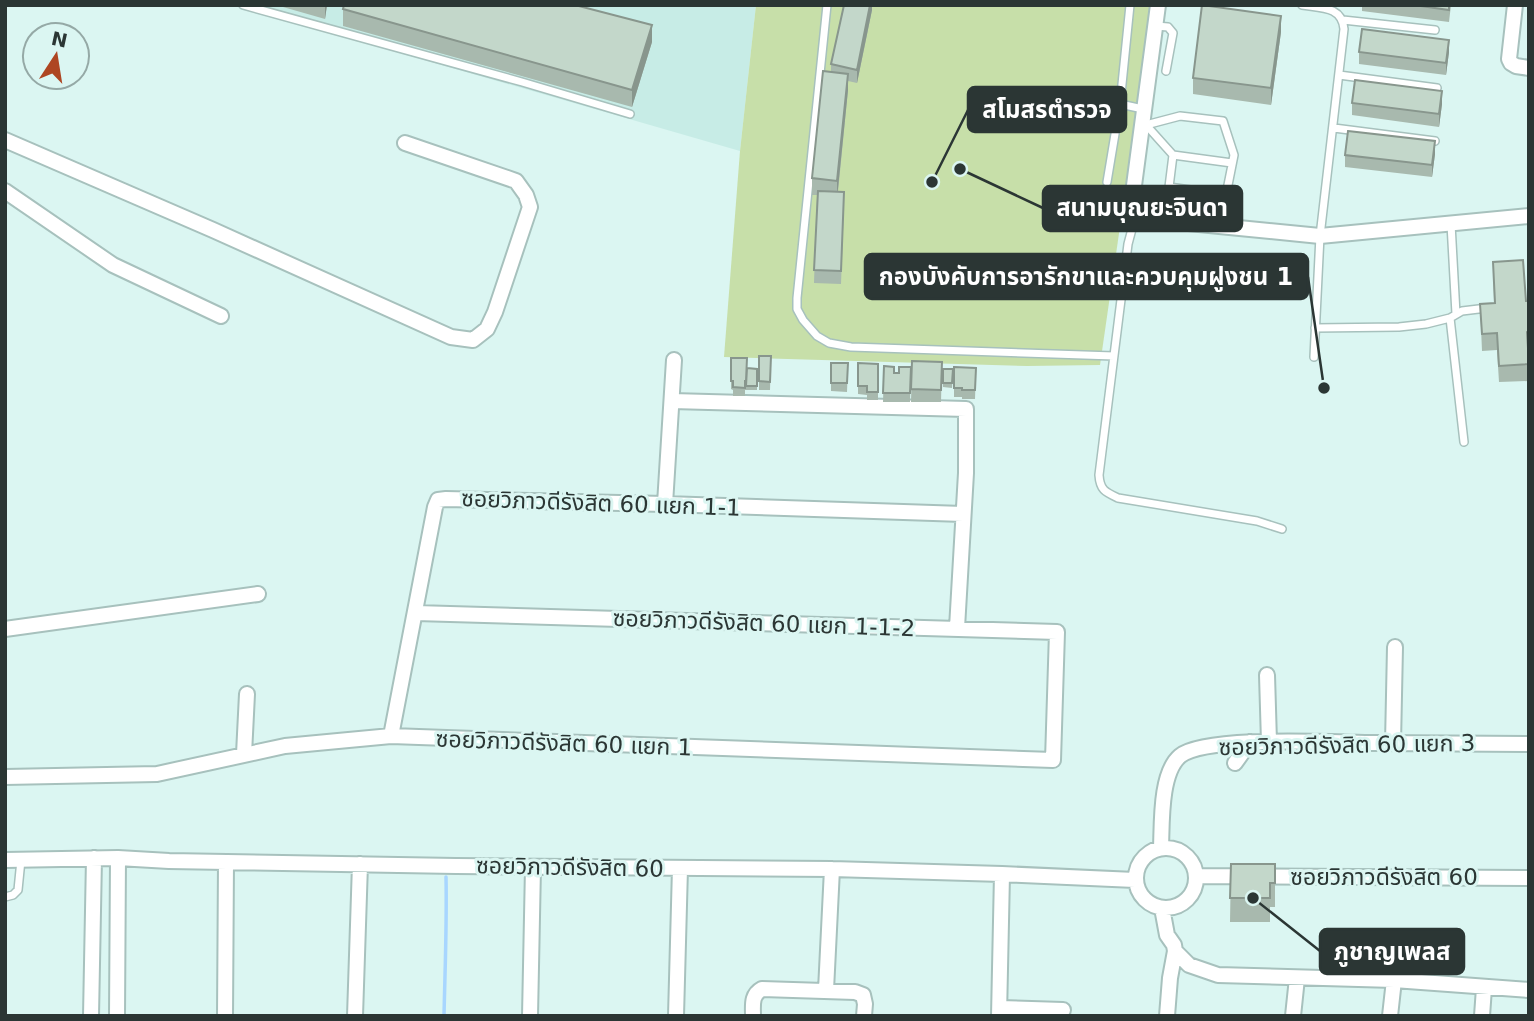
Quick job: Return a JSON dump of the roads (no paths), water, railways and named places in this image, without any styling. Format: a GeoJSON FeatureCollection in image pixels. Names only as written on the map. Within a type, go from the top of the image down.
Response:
{"type":"FeatureCollection","features":[{"type":"Feature","properties":{"kind":"street"},"geometry":{"type":"LineString","coordinates":[[1158,5],[1133,193],[1136,206],[1143,217],[1320,236],[1529,216]]}},
{"type":"Feature","properties":{"kind":"street"},"geometry":{"type":"LineString","coordinates":[[1515,5],[1509,59],[1516,66],[1529,68]]}},
{"type":"Feature","properties":{"kind":"street"},"geometry":{"type":"LineString","coordinates":[[5,141],[213,230],[451,337],[473,340],[486,329],[495,312],[530,207],[526,194],[516,181],[405,143]]}},
{"type":"Feature","properties":{"kind":"street"},"geometry":{"type":"LineString","coordinates":[[5,191],[113,265],[221,316]]}},
{"type":"Feature","properties":{"kind":"street"},"geometry":{"type":"LineString","coordinates":[[665,504],[674,360]]}},
{"type":"Feature","properties":{"kind":"street"},"geometry":{"type":"LineString","coordinates":[[672,401],[966,409],[966,473],[957,628]]}},
{"type":"Feature","properties":{"kind":"street","name":"ซอยวิภาวดีรังสิต 60 แยก 1-1"},"geometry":{"type":"LineString","coordinates":[[391,736],[438,500],[963,514]]}},
{"type":"Feature","properties":{"kind":"street"},"geometry":{"type":"LineString","coordinates":[[5,629],[258,594]]}},
{"type":"Feature","properties":{"kind":"street","name":"ซอยวิภาวดีรังสิต 60 แยก 1-1-2"},"geometry":{"type":"LineString","coordinates":[[415,613],[1057,632],[1055,688]]}},
{"type":"Feature","properties":{"kind":"street"},"geometry":{"type":"LineString","coordinates":[[1393,743],[1395,647]]}},
{"type":"Feature","properties":{"kind":"street"},"geometry":{"type":"LineString","coordinates":[[1267,675],[1269,742]]}},
{"type":"Feature","properties":{"kind":"street","name":"ซอยวิภาวดีรังสิต 60 แยก 1"},"geometry":{"type":"LineString","coordinates":[[5,777],[157,774],[285,746],[391,736],[1053,760],[1055,688]]}},
{"type":"Feature","properties":{"kind":"street"},"geometry":{"type":"LineString","coordinates":[[244,754],[247,694]]}},
{"type":"Feature","properties":{"kind":"street"},"geometry":{"type":"LineString","coordinates":[[1235,763],[1250,742]]}},
{"type":"Feature","properties":{"kind":"street","name":"ซอยวิภาวดีรังสิต 60 แยก 3"},"geometry":{"type":"LineString","coordinates":[[1161,848],[1164,798],[1170,770],[1180,756],[1197,748],[1250,742],[1529,744]]}},
{"type":"Feature","properties":{"kind":"street"},"geometry":{"type":"LineString","coordinates":[[1161,848],[1181,851],[1189,857],[1197,876],[1193,893],[1187,900],[1171,908],[1152,905],[1144,899],[1135,880],[1136,871],[1145,856],[1152,850],[1161,848]]}},
{"type":"Feature","properties":{"kind":"street"},"geometry":{"type":"LineString","coordinates":[[91,1016],[94,858]]}},
{"type":"Feature","properties":{"kind":"street"},"geometry":{"type":"LineString","coordinates":[[117,1016],[118,858]]}},
{"type":"Feature","properties":{"kind":"street","name":"ซอยวิภาวดีรังสิต 60"},"geometry":{"type":"LineString","coordinates":[[5,860],[118,858],[533,867],[832,869],[1135,880]]}},
{"type":"Feature","properties":{"kind":"street"},"geometry":{"type":"LineString","coordinates":[[225,1016],[226,862]]}},
{"type":"Feature","properties":{"kind":"street"},"geometry":{"type":"LineString","coordinates":[[355,1016],[360,863]]}},
{"type":"Feature","properties":{"kind":"street"},"geometry":{"type":"LineString","coordinates":[[530,1016],[533,867]]}},
{"type":"Feature","properties":{"kind":"street"},"geometry":{"type":"LineString","coordinates":[[676,1016],[680,868]]}},
{"type":"Feature","properties":{"kind":"street"},"geometry":{"type":"LineString","coordinates":[[826,990],[832,869]]}},
{"type":"Feature","properties":{"kind":"street"},"geometry":{"type":"LineString","coordinates":[[1002,874],[1000,1012],[1063,1010]]}},
{"type":"Feature","properties":{"kind":"street","name":"ซอยวิภาวดีรังสิต 60"},"geometry":{"type":"LineString","coordinates":[[1197,876],[1529,877]]}},
{"type":"Feature","properties":{"kind":"street"},"geometry":{"type":"LineString","coordinates":[[1162,908],[1167,935],[1175,951],[1167,1016]]}},
{"type":"Feature","properties":{"kind":"street"},"geometry":{"type":"LineString","coordinates":[[1175,951],[1189,965],[1218,975],[1394,981],[1529,990]]}},
{"type":"Feature","properties":{"kind":"street"},"geometry":{"type":"LineString","coordinates":[[1293,1016],[1297,978]]}},
{"type":"Feature","properties":{"kind":"street"},"geometry":{"type":"LineString","coordinates":[[1390,1016],[1394,981]]}},
{"type":"Feature","properties":{"kind":"street"},"geometry":{"type":"LineString","coordinates":[[1482,1016],[1483,988]]}},
{"type":"Feature","properties":{"kind":"street"},"geometry":{"type":"LineString","coordinates":[[752,1016],[754,997],[756,992],[762,989],[855,992],[863,995],[864,1016]]}},
{"type":"Feature","properties":{"kind":"lane"},"geometry":{"type":"LineString","coordinates":[[243,5],[631,114]]}},
{"type":"Feature","properties":{"kind":"lane"},"geometry":{"type":"LineString","coordinates":[[827,5],[797,298],[797,309],[803,320],[817,336],[830,343],[851,347],[1114,356]]}},
{"type":"Feature","properties":{"kind":"lane"},"geometry":{"type":"LineString","coordinates":[[1107,182],[1120,104],[1130,5]]}},
{"type":"Feature","properties":{"kind":"lane"},"geometry":{"type":"LineString","coordinates":[[1302,5],[1332,10],[1343,20],[1344,29],[1320,236],[1314,357]]}},
{"type":"Feature","properties":{"kind":"lane"},"geometry":{"type":"LineString","coordinates":[[1343,20],[1436,30]]}},
{"type":"Feature","properties":{"kind":"lane"},"geometry":{"type":"LineString","coordinates":[[1155,26],[1168,27],[1173,33],[1167,71]]}},
{"type":"Feature","properties":{"kind":"lane"},"geometry":{"type":"LineString","coordinates":[[1339,75],[1437,88]]}},
{"type":"Feature","properties":{"kind":"lane"},"geometry":{"type":"LineString","coordinates":[[1120,104],[1143,109]]}},
{"type":"Feature","properties":{"kind":"lane"},"geometry":{"type":"LineString","coordinates":[[1173,155],[1169,187],[1226,195],[1234,155],[1223,121],[1180,116],[1144,126],[1173,155],[1232,163]]}},
{"type":"Feature","properties":{"kind":"lane"},"geometry":{"type":"LineString","coordinates":[[1334,128],[1435,141]]}},
{"type":"Feature","properties":{"kind":"lane"},"geometry":{"type":"LineString","coordinates":[[1143,217],[1132,229],[1128,244],[1099,475],[1100,485],[1106,493],[1118,498],[1257,521],[1282,528]]}},
{"type":"Feature","properties":{"kind":"lane"},"geometry":{"type":"LineString","coordinates":[[1451,224],[1453,316],[1464,442]]}},
{"type":"Feature","properties":{"kind":"lane"},"geometry":{"type":"LineString","coordinates":[[1315,328],[1399,327],[1433,323],[1462,311],[1487,308]]}},
{"type":"Feature","properties":{"kind":"lane"},"geometry":{"type":"LineString","coordinates":[[5,897],[18,890],[21,859]]}},
{"type":"Feature","properties":{"kind":"waterway"},"geometry":{"type":"LineString","coordinates":[[444,1016],[446,877]]}},
{"type":"Feature","properties":{"kind":"place","name":"สนามบุณยะจินดา"},"geometry":{"type":"Point","coordinates":[960,169]}},
{"type":"Feature","properties":{"kind":"place","name":"สโมสรตำรวจ"},"geometry":{"type":"Point","coordinates":[932,182]}},
{"type":"Feature","properties":{"kind":"place","name":"กองบังคับการอารักขาและควบคุมฝูงชน 1"},"geometry":{"type":"Point","coordinates":[1324,388]}},
{"type":"Feature","properties":{"kind":"place","name":"ภูชาญเพลส"},"geometry":{"type":"Point","coordinates":[1253,898]}}]}
